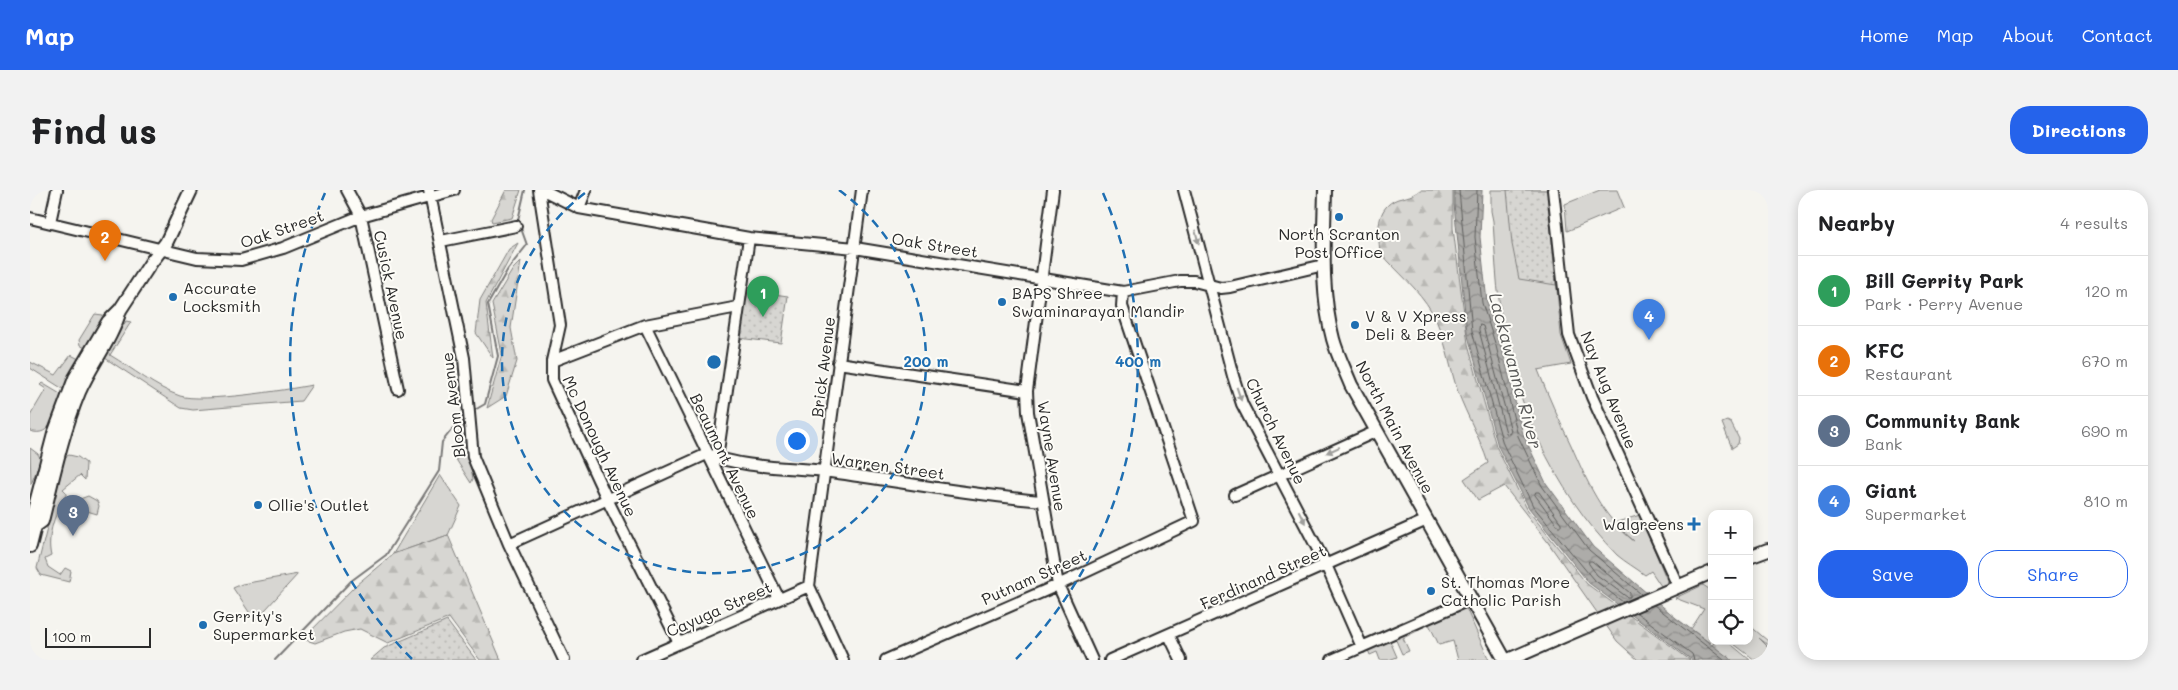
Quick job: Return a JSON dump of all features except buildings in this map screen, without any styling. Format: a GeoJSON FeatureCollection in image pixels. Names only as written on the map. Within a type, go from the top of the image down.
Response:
{"type":"FeatureCollection","features":[{"type":"Feature","properties":{"kind":"main road"},"geometry":{"type":"LineString","coordinates":[[30,546],[35,526],[32,518],[65,402],[90,350],[108,322],[120,310],[166,243],[191,190]]}},
{"type":"Feature","properties":{"kind":"main road","name":"North Main Avenue"},"geometry":{"type":"LineString","coordinates":[[1325,190],[1324,265],[1327,313],[1333,340],[1351,385],[1507,660]]}},
{"type":"Feature","properties":{"kind":"main road"},"geometry":{"type":"LineString","coordinates":[[1753,557],[1768,551]]}},
{"type":"Feature","properties":{"kind":"main road"},"geometry":{"type":"LineString","coordinates":[[1507,660],[1708,574]]}},
{"type":"Feature","properties":{"kind":"street"},"geometry":{"type":"LineString","coordinates":[[50,222],[57,190]]}},
{"type":"Feature","properties":{"kind":"street","name":"Cusick Avenue"},"geometry":{"type":"LineString","coordinates":[[347,190],[361,216],[398,389]]}},
{"type":"Feature","properties":{"kind":"street","name":"Oak Street"},"geometry":{"type":"LineString","coordinates":[[30,218],[197,258],[241,260],[283,248],[361,216],[430,193],[454,190]]}},
{"type":"Feature","properties":{"kind":"street","name":"Mc Donough Avenue"},"geometry":{"type":"LineString","coordinates":[[539,190],[560,325],[552,361],[552,380],[607,499],[679,643]]}},
{"type":"Feature","properties":{"kind":"street","name":"Oak Street"},"geometry":{"type":"LineString","coordinates":[[543,190],[580,208],[749,238],[855,248],[1043,277],[1123,292],[1180,281],[1194,281],[1221,288],[1230,287],[1324,265]]}},
{"type":"Feature","properties":{"kind":"street"},"geometry":{"type":"LineString","coordinates":[[580,208],[586,190]]}},
{"type":"Feature","properties":{"kind":"street","name":"Brick Avenue"},"geometry":{"type":"LineString","coordinates":[[809,586],[826,472],[838,363],[862,190]]}},
{"type":"Feature","properties":{"kind":"street","name":"Wayne Avenue"},"geometry":{"type":"LineString","coordinates":[[1053,190],[1027,391],[1028,412],[1058,584],[1092,660]]}},
{"type":"Feature","properties":{"kind":"street","name":"Church Avenue"},"geometry":{"type":"LineString","coordinates":[[1184,190],[1232,376],[1242,404],[1326,565],[1362,646]]}},
{"type":"Feature","properties":{"kind":"street","name":"Nay Aug Avenue"},"geometry":{"type":"LineString","coordinates":[[1553,190],[1569,335],[1592,397],[1678,586]]}},
{"type":"Feature","properties":{"kind":"street","name":"Bloom Avenue"},"geometry":{"type":"LineString","coordinates":[[430,193],[464,358],[472,457],[509,544],[564,660]]}},
{"type":"Feature","properties":{"kind":"street"},"geometry":{"type":"LineString","coordinates":[[441,241],[516,226]]}},
{"type":"Feature","properties":{"kind":"street"},"geometry":{"type":"LineString","coordinates":[[509,544],[607,499],[712,456],[749,238]]}},
{"type":"Feature","properties":{"kind":"street","name":"Putnam Street"},"geometry":{"type":"LineString","coordinates":[[886,660],[1194,521],[1122,306],[1123,292]]}},
{"type":"Feature","properties":{"kind":"street"},"geometry":{"type":"LineString","coordinates":[[552,361],[645,324],[738,307]]}},
{"type":"Feature","properties":{"kind":"street","name":"Beaumont Avenue"},"geometry":{"type":"LineString","coordinates":[[645,324],[712,456],[778,600]]}},
{"type":"Feature","properties":{"kind":"street"},"geometry":{"type":"LineString","coordinates":[[838,363],[1027,391]]}},
{"type":"Feature","properties":{"kind":"street"},"geometry":{"type":"LineString","coordinates":[[1235,495],[1377,431]]}},
{"type":"Feature","properties":{"kind":"street","name":"Warren Street"},"geometry":{"type":"LineString","coordinates":[[712,456],[724,461],[826,472],[1004,498],[1043,501]]}},
{"type":"Feature","properties":{"kind":"street","name":"Ferdinand Street"},"geometry":{"type":"LineString","coordinates":[[1110,660],[1427,520]]}},
{"type":"Feature","properties":{"kind":"street"},"geometry":{"type":"LineString","coordinates":[[809,586],[843,660]]}},
{"type":"Feature","properties":{"kind":"street","name":"Cayuga Street"},"geometry":{"type":"LineString","coordinates":[[641,660],[809,586]]}},
{"type":"Feature","properties":{"kind":"street"},"geometry":{"type":"LineString","coordinates":[[1332,660],[1471,599]]}},
{"type":"Feature","properties":{"kind":"street"},"geometry":{"type":"LineString","coordinates":[[1169,635],[1181,660]]}},
{"type":"Feature","properties":{"kind":"green space"},"geometry":{"type":"Polygon","coordinates":[[[506,190],[521,190],[512,218],[492,222],[491,219],[506,190]]]}},
{"type":"Feature","properties":{"kind":"green space"},"geometry":{"type":"Polygon","coordinates":[[[1420,190],[1453,190],[1453,228],[1468,344],[1496,446],[1527,509],[1587,584],[1690,660],[1638,660],[1617,641],[1547,541],[1504,486],[1478,500],[1464,479],[1488,463],[1458,392],[1441,332],[1432,312],[1420,295],[1380,252],[1379,229],[1385,208],[1398,199],[1412,195],[1420,190]]]}},
{"type":"Feature","properties":{"kind":"green space"},"geometry":{"type":"Polygon","coordinates":[[[1491,190],[1547,190],[1555,239],[1555,267],[1561,335],[1571,364],[1538,370],[1596,497],[1615,523],[1640,515],[1668,583],[1661,586],[1651,571],[1645,575],[1623,560],[1594,530],[1555,472],[1539,441],[1514,375],[1506,342],[1500,308],[1491,211],[1491,190]]]}},
{"type":"Feature","properties":{"kind":"green space"},"geometry":{"type":"Polygon","coordinates":[[[1507,190],[1547,190],[1556,285],[1519,279],[1512,244],[1507,190]]]}},
{"type":"Feature","properties":{"kind":"green space"},"geometry":{"type":"Polygon","coordinates":[[[1600,190],[1617,190],[1624,207],[1567,231],[1565,204],[1600,190]]]}},
{"type":"Feature","properties":{"kind":"green space"},"geometry":{"type":"Polygon","coordinates":[[[518,243],[486,303],[493,358],[476,333],[480,300],[509,249],[518,243]]]}},
{"type":"Feature","properties":{"kind":"green space"},"geometry":{"type":"Polygon","coordinates":[[[521,261],[511,328],[517,361],[506,396],[487,408],[502,354],[492,304],[513,269],[521,261]]]}},
{"type":"Feature","properties":{"kind":"green space"},"geometry":{"type":"Polygon","coordinates":[[[745,290],[788,296],[781,343],[738,338],[745,290]]]}},
{"type":"Feature","properties":{"kind":"green space"},"geometry":{"type":"Polygon","coordinates":[[[95,314],[103,315],[104,318],[85,348],[80,345],[79,340],[95,314]]]}},
{"type":"Feature","properties":{"kind":"green space"},"geometry":{"type":"Polygon","coordinates":[[[126,321],[131,322],[110,355],[153,383],[180,396],[191,398],[225,397],[265,393],[312,385],[301,401],[193,410],[181,408],[105,358],[106,353],[126,321]]]}},
{"type":"Feature","properties":{"kind":"green space"},"geometry":{"type":"Polygon","coordinates":[[[71,355],[79,359],[63,389],[30,368],[30,362],[56,375],[71,355]]]}},
{"type":"Feature","properties":{"kind":"green space"},"geometry":{"type":"Polygon","coordinates":[[[42,383],[62,395],[52,422],[48,427],[44,431],[30,431],[30,416],[46,389],[40,385],[42,383]]]}},
{"type":"Feature","properties":{"kind":"green space"},"geometry":{"type":"Polygon","coordinates":[[[463,420],[473,479],[471,483],[457,461],[454,451],[463,420]]]}},
{"type":"Feature","properties":{"kind":"green space"},"geometry":{"type":"Polygon","coordinates":[[[1727,421],[1731,423],[1739,439],[1738,444],[1732,448],[1722,423],[1727,421]]]}},
{"type":"Feature","properties":{"kind":"green space"},"geometry":{"type":"Polygon","coordinates":[[[30,448],[38,454],[41,460],[31,484],[30,448]]]}},
{"type":"Feature","properties":{"kind":"green space"},"geometry":{"type":"Polygon","coordinates":[[[69,455],[78,457],[86,463],[85,480],[80,475],[63,489],[67,493],[53,523],[50,540],[51,556],[45,559],[48,567],[60,575],[65,568],[71,571],[69,582],[41,575],[37,568],[65,457],[69,455]]]}},
{"type":"Feature","properties":{"kind":"green space"},"geometry":{"type":"Polygon","coordinates":[[[440,475],[461,506],[448,535],[393,554],[440,475]]]}},
{"type":"Feature","properties":{"kind":"green space"},"geometry":{"type":"Polygon","coordinates":[[[88,496],[97,501],[99,506],[97,514],[77,508],[80,499],[88,496]]]}},
{"type":"Feature","properties":{"kind":"green space"},"geometry":{"type":"Polygon","coordinates":[[[448,535],[501,660],[480,660],[449,618],[388,643],[360,629],[344,632],[315,643],[303,639],[356,585],[393,554],[448,535]]]}},
{"type":"Feature","properties":{"kind":"green space"},"geometry":{"type":"Polygon","coordinates":[[[298,574],[255,621],[233,588],[242,584],[298,574]]]}},
{"type":"Feature","properties":{"kind":"green space"},"geometry":{"type":"Polygon","coordinates":[[[1703,585],[1708,588],[1708,642],[1691,629],[1704,609],[1675,598],[1703,585]]]}},
{"type":"Feature","properties":{"kind":"green space"},"geometry":{"type":"Polygon","coordinates":[[[1466,608],[1489,660],[1458,660],[1453,641],[1439,645],[1429,624],[1466,608]]]}},
{"type":"Feature","properties":{"kind":"green space"},"geometry":{"type":"Polygon","coordinates":[[[447,621],[476,660],[370,660],[384,648],[447,621]]]}},
{"type":"Feature","properties":{"kind":"green space"},"geometry":{"type":"Polygon","coordinates":[[[1418,628],[1419,630],[1403,638],[1409,651],[1402,654],[1395,638],[1418,628]]]}},
{"type":"Feature","properties":{"kind":"green space"},"geometry":{"type":"Polygon","coordinates":[[[1753,628],[1768,641],[1768,645],[1759,638],[1768,647],[1768,660],[1755,660],[1735,645],[1753,645],[1753,628]]]}},
{"type":"Feature","properties":{"kind":"green space"},"geometry":{"type":"Polygon","coordinates":[[[1390,641],[1397,657],[1389,660],[1380,660],[1377,652],[1370,655],[1368,650],[1390,641]]]}},
{"type":"Feature","properties":{"kind":"green space"},"geometry":{"type":"Polygon","coordinates":[[[1712,645],[1732,645],[1750,660],[1701,660],[1712,645]]]}},
{"type":"Feature","properties":{"kind":"water"},"geometry":{"type":"Polygon","coordinates":[[[1454,190],[1482,190],[1480,237],[1487,302],[1501,344],[1523,434],[1546,483],[1593,547],[1676,618],[1708,642],[1708,645],[1712,645],[1732,660],[1692,660],[1589,583],[1529,508],[1498,446],[1467,332],[1454,190]]]}},
{"type":"Feature","properties":{"kind":"waterway"},"geometry":{"type":"LineString","coordinates":[[473,411],[485,404],[498,356],[488,304],[508,269],[527,245],[518,220],[525,190]]}},
{"type":"Feature","properties":{"kind":"waterway"},"geometry":{"type":"LineString","coordinates":[[275,660],[351,581],[386,555],[439,471],[442,442],[461,418],[466,415]]}},
{"type":"Feature","properties":{"kind":"place","name":"North Scranton Post Office"},"geometry":{"type":"Point","coordinates":[1339,217]}},
{"type":"Feature","properties":{"kind":"place","name":"KFC"},"geometry":{"type":"Point","coordinates":[105,261]}},
{"type":"Feature","properties":{"kind":"place","name":"Accurate Locksmith"},"geometry":{"type":"Point","coordinates":[173,297]}},
{"type":"Feature","properties":{"kind":"place","name":"BAPS Shree Swaminarayan Mandir"},"geometry":{"type":"Point","coordinates":[1002,302]}},
{"type":"Feature","properties":{"kind":"place","name":"Bill Gerrity Park"},"geometry":{"type":"Point","coordinates":[763,317]}},
{"type":"Feature","properties":{"kind":"place","name":"V & V Xpress Deli & Beer"},"geometry":{"type":"Point","coordinates":[1355,325]}},
{"type":"Feature","properties":{"kind":"place","name":"Giant"},"geometry":{"type":"Point","coordinates":[1649,340]}},
{"type":"Feature","properties":{"kind":"place","name":"Ollie's Outlet"},"geometry":{"type":"Point","coordinates":[258,505]}},
{"type":"Feature","properties":{"kind":"place","name":"Walgreens"},"geometry":{"type":"Point","coordinates":[1694,524]}},
{"type":"Feature","properties":{"kind":"place","name":"Community Bank"},"geometry":{"type":"Point","coordinates":[73,536]}},
{"type":"Feature","properties":{"kind":"place","name":"St. Thomas More Catholic Parish"},"geometry":{"type":"Point","coordinates":[1431,591]}},
{"type":"Feature","properties":{"kind":"place","name":"Gerrity's Supermarket"},"geometry":{"type":"Point","coordinates":[203,625]}},
{"type":"Feature","properties":{"kind":"water label","name":"Lackawanna River"},"geometry":{"type":"Point","coordinates":[1515,371]}}]}
